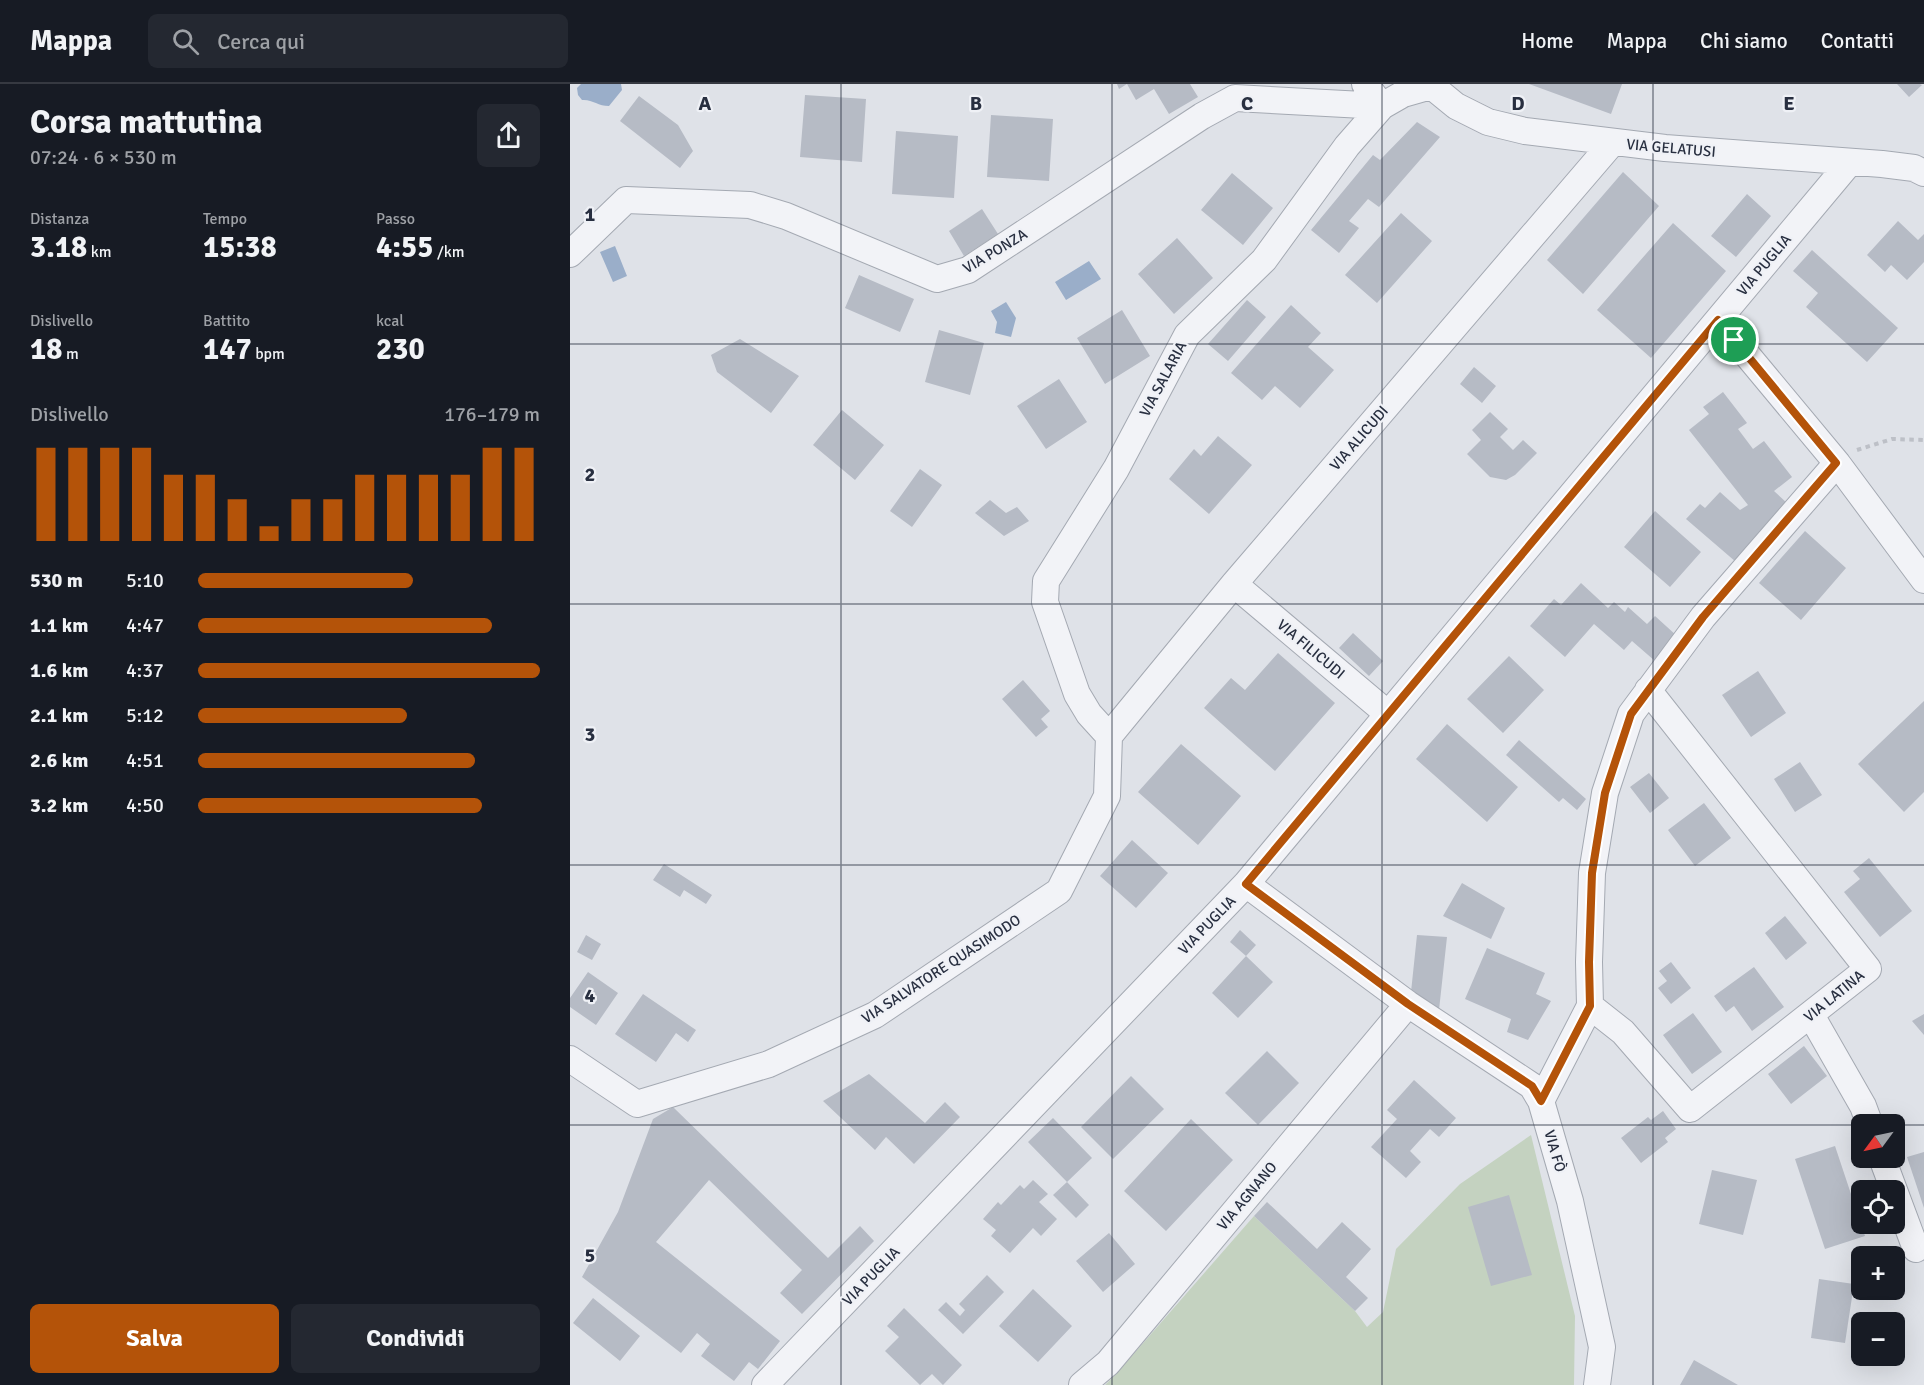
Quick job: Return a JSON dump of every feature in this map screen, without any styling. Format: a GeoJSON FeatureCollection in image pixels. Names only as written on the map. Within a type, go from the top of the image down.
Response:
{"type":"FeatureCollection","features":[{"type":"Feature","properties":{"kind":"street"},"geometry":{"type":"LineString","coordinates":[[1365,84],[1382,106]]}},
{"type":"Feature","properties":{"kind":"street","name":"VIA SALARIA"},"geometry":{"type":"LineString","coordinates":[[1108,736],[1089,714],[1077,694],[1045,602],[1046,581],[1116,469],[1187,335],[1264,260],[1347,146],[1382,106],[1403,94],[1430,85]]}},
{"type":"Feature","properties":{"kind":"street","name":"VIA GELATUSI"},"geometry":{"type":"LineString","coordinates":[[1430,85],[1456,106],[1488,122],[1525,131],[1612,143],[1914,168],[1924,173]]}},
{"type":"Feature","properties":{"kind":"street","name":"VIA PONZA"},"geometry":{"type":"LineString","coordinates":[[570,254],[626,200],[750,205],[786,216],[937,279],[968,270],[1202,116],[1235,98],[1382,106]]}},
{"type":"Feature","properties":{"kind":"street","name":"VIA ALICUDI"},"geometry":{"type":"LineString","coordinates":[[1108,736],[1234,584],[1612,143]]}},
{"type":"Feature","properties":{"kind":"street","name":"VIA PUGLIA"},"geometry":{"type":"LineString","coordinates":[[778,1381],[1246,884],[1850,162]]}},
{"type":"Feature","properties":{"kind":"street"},"geometry":{"type":"LineString","coordinates":[[1718,320],[1836,463],[1924,580]]}},
{"type":"Feature","properties":{"kind":"street"},"geometry":{"type":"LineString","coordinates":[[1541,1101],[1590,1006],[1592,873],[1605,793],[1631,714],[1703,617],[1836,463]]}},
{"type":"Feature","properties":{"kind":"street","name":"VIA FILICUDI"},"geometry":{"type":"LineString","coordinates":[[1234,584],[1388,714]]}},
{"type":"Feature","properties":{"kind":"street","name":"VIA LATINA"},"geometry":{"type":"LineString","coordinates":[[1590,1006],[1623,1032],[1690,1108],[1811,1016],[1868,969],[1648,690]]}},
{"type":"Feature","properties":{"kind":"street","name":"VIA SALVATORE QUASIMODO"},"geometry":{"type":"LineString","coordinates":[[570,1059],[637,1104],[769,1064],[875,1016],[1059,891],[1107,796],[1108,736]]}},
{"type":"Feature","properties":{"kind":"street","name":"VIA FÒ"},"geometry":{"type":"LineString","coordinates":[[1246,884],[1408,1004],[1532,1086],[1541,1101],[1570,1201],[1602,1347],[1597,1385]]}},
{"type":"Feature","properties":{"kind":"street","name":"VIA AGNANO"},"geometry":{"type":"LineString","coordinates":[[1082,1385],[1107,1363],[1408,1004]]}},
{"type":"Feature","properties":{"kind":"street"},"geometry":{"type":"LineString","coordinates":[[1811,1016],[1866,1114]]}},
{"type":"Feature","properties":{"kind":"street"},"geometry":{"type":"LineString","coordinates":[[1886,1168],[1916,1249]]}},
{"type":"Feature","properties":{"kind":"path"},"geometry":{"type":"LineString","coordinates":[[1836,463],[1850,452],[1892,439],[1924,440]]}},
{"type":"Feature","properties":{"kind":"green space"},"geometry":{"type":"Polygon","coordinates":[[[1531,1135],[1575,1316],[1574,1385],[1105,1385],[1254,1216],[1355,1311],[1367,1327],[1383,1312],[1396,1249],[1460,1184],[1531,1135]]]}},
{"type":"Feature","properties":{"kind":"water"},"geometry":{"type":"Polygon","coordinates":[[[581,84],[621,84],[622,90],[609,106],[605,106],[582,100],[577,88],[581,84]]]}},
{"type":"Feature","properties":{"kind":"water"},"geometry":{"type":"Polygon","coordinates":[[[615,246],[627,276],[613,282],[600,252],[615,246]]]}},
{"type":"Feature","properties":{"kind":"water"},"geometry":{"type":"Polygon","coordinates":[[[1089,261],[1101,279],[1066,300],[1055,282],[1089,261]]]}},
{"type":"Feature","properties":{"kind":"water"},"geometry":{"type":"Polygon","coordinates":[[[1006,302],[1016,318],[1011,337],[995,333],[997,322],[991,311],[1006,302]]]}},
{"type":"Feature","properties":{"kind":"building"},"geometry":{"type":"Polygon","coordinates":[[[1117,84],[1127,84],[1119,89],[1117,84]]]}},
{"type":"Feature","properties":{"kind":"building"},"geometry":{"type":"Polygon","coordinates":[[[1127,84],[1190,84],[1198,97],[1169,114],[1154,89],[1136,100],[1127,84]]]}},
{"type":"Feature","properties":{"kind":"building"},"geometry":{"type":"Polygon","coordinates":[[[1529,84],[1622,84],[1611,114],[1529,84]]]}},
{"type":"Feature","properties":{"kind":"building"},"geometry":{"type":"Polygon","coordinates":[[[1897,84],[1920,84],[1922,85],[1909,97],[1897,84]]]}},
{"type":"Feature","properties":{"kind":"building"},"geometry":{"type":"Polygon","coordinates":[[[805,95],[866,99],[862,162],[800,157],[805,95]]]}},
{"type":"Feature","properties":{"kind":"building"},"geometry":{"type":"Polygon","coordinates":[[[639,96],[678,125],[693,151],[680,168],[620,121],[639,96]]]}},
{"type":"Feature","properties":{"kind":"building"},"geometry":{"type":"Polygon","coordinates":[[[991,115],[1053,119],[1049,181],[987,177],[991,115]]]}},
{"type":"Feature","properties":{"kind":"building"},"geometry":{"type":"Polygon","coordinates":[[[1417,122],[1440,137],[1379,207],[1368,199],[1349,221],[1359,228],[1339,253],[1311,230],[1373,155],[1380,160],[1417,122]]]}},
{"type":"Feature","properties":{"kind":"building"},"geometry":{"type":"Polygon","coordinates":[[[896,131],[958,136],[954,198],[892,194],[896,131]]]}},
{"type":"Feature","properties":{"kind":"building"},"geometry":{"type":"Polygon","coordinates":[[[1623,172],[1659,206],[1583,294],[1547,260],[1623,172]]]}},
{"type":"Feature","properties":{"kind":"building"},"geometry":{"type":"Polygon","coordinates":[[[1232,173],[1273,208],[1243,245],[1201,210],[1232,173]]]}},
{"type":"Feature","properties":{"kind":"building"},"geometry":{"type":"Polygon","coordinates":[[[1747,194],[1771,216],[1736,257],[1711,236],[1747,194]]]}},
{"type":"Feature","properties":{"kind":"building"},"geometry":{"type":"Polygon","coordinates":[[[982,209],[998,234],[964,256],[949,231],[982,209]]]}},
{"type":"Feature","properties":{"kind":"building"},"geometry":{"type":"Polygon","coordinates":[[[1401,213],[1432,241],[1377,303],[1345,275],[1401,213]]]}},
{"type":"Feature","properties":{"kind":"building"},"geometry":{"type":"Polygon","coordinates":[[[1898,221],[1918,240],[1924,234],[1924,262],[1907,280],[1891,265],[1885,272],[1867,255],[1898,221]]]}},
{"type":"Feature","properties":{"kind":"building"},"geometry":{"type":"Polygon","coordinates":[[[1673,223],[1726,271],[1651,358],[1597,310],[1673,223]]]}},
{"type":"Feature","properties":{"kind":"building"},"geometry":{"type":"Polygon","coordinates":[[[1177,238],[1213,278],[1174,314],[1138,274],[1177,238]]]}},
{"type":"Feature","properties":{"kind":"building"},"geometry":{"type":"Polygon","coordinates":[[[1812,250],[1898,328],[1867,362],[1806,307],[1818,293],[1793,271],[1812,250]]]}},
{"type":"Feature","properties":{"kind":"building"},"geometry":{"type":"Polygon","coordinates":[[[859,275],[914,299],[900,332],[845,308],[859,275]]]}},
{"type":"Feature","properties":{"kind":"building"},"geometry":{"type":"Polygon","coordinates":[[[1247,300],[1266,317],[1228,361],[1208,344],[1247,300]]]}},
{"type":"Feature","properties":{"kind":"building"},"geometry":{"type":"Polygon","coordinates":[[[1291,305],[1321,333],[1308,347],[1334,370],[1300,408],[1275,386],[1262,400],[1231,373],[1291,305]]]}},
{"type":"Feature","properties":{"kind":"building"},"geometry":{"type":"Polygon","coordinates":[[[1122,310],[1150,356],[1105,384],[1077,338],[1122,310]]]}},
{"type":"Feature","properties":{"kind":"building"},"geometry":{"type":"Polygon","coordinates":[[[939,330],[984,343],[970,395],[925,382],[939,330]]]}},
{"type":"Feature","properties":{"kind":"building"},"geometry":{"type":"Polygon","coordinates":[[[740,339],[799,376],[771,413],[717,372],[711,355],[740,339]]]}},
{"type":"Feature","properties":{"kind":"building"},"geometry":{"type":"Polygon","coordinates":[[[1474,367],[1496,386],[1482,403],[1460,384],[1474,367]]]}},
{"type":"Feature","properties":{"kind":"building"},"geometry":{"type":"Polygon","coordinates":[[[1059,379],[1087,422],[1046,449],[1017,406],[1059,379]]]}},
{"type":"Feature","properties":{"kind":"building"},"geometry":{"type":"Polygon","coordinates":[[[1723,392],[1747,423],[1738,429],[1753,449],[1764,441],[1792,477],[1774,491],[1788,504],[1736,562],[1686,519],[1700,504],[1705,508],[1720,492],[1740,510],[1748,505],[1689,430],[1709,414],[1703,407],[1723,392]]]}},
{"type":"Feature","properties":{"kind":"building"},"geometry":{"type":"Polygon","coordinates":[[[842,410],[884,445],[855,480],[813,445],[842,410]]]}},
{"type":"Feature","properties":{"kind":"building"},"geometry":{"type":"Polygon","coordinates":[[[1490,412],[1508,429],[1500,437],[1513,450],[1523,440],[1537,453],[1515,475],[1506,480],[1490,477],[1467,454],[1481,440],[1472,430],[1490,412]]]}},
{"type":"Feature","properties":{"kind":"building"},"geometry":{"type":"Polygon","coordinates":[[[1218,436],[1252,465],[1209,514],[1169,479],[1194,449],[1201,456],[1218,436]]]}},
{"type":"Feature","properties":{"kind":"building"},"geometry":{"type":"Polygon","coordinates":[[[920,469],[942,485],[912,527],[890,511],[920,469]]]}},
{"type":"Feature","properties":{"kind":"building"},"geometry":{"type":"Polygon","coordinates":[[[990,500],[1006,513],[1017,507],[1029,521],[1004,536],[975,513],[990,500]]]}},
{"type":"Feature","properties":{"kind":"building"},"geometry":{"type":"Polygon","coordinates":[[[1655,511],[1701,552],[1670,587],[1624,547],[1655,511]]]}},
{"type":"Feature","properties":{"kind":"building"},"geometry":{"type":"Polygon","coordinates":[[[1805,531],[1846,568],[1801,620],[1759,583],[1805,531]]]}},
{"type":"Feature","properties":{"kind":"building"},"geometry":{"type":"Polygon","coordinates":[[[1581,583],[1608,608],[1614,602],[1625,612],[1628,607],[1647,624],[1655,616],[1677,636],[1655,661],[1632,641],[1624,650],[1594,624],[1565,657],[1530,626],[1554,599],[1561,605],[1581,583]]]}},
{"type":"Feature","properties":{"kind":"building"},"geometry":{"type":"Polygon","coordinates":[[[1353,633],[1383,661],[1369,676],[1339,648],[1353,633]]]}},
{"type":"Feature","properties":{"kind":"building"},"geometry":{"type":"Polygon","coordinates":[[[1278,653],[1335,703],[1275,771],[1204,708],[1231,678],[1245,690],[1278,653]]]}},
{"type":"Feature","properties":{"kind":"building"},"geometry":{"type":"Polygon","coordinates":[[[1509,656],[1544,690],[1503,733],[1467,699],[1509,656]]]}},
{"type":"Feature","properties":{"kind":"building"},"geometry":{"type":"Polygon","coordinates":[[[1758,671],[1786,713],[1751,737],[1722,695],[1758,671]]]}},
{"type":"Feature","properties":{"kind":"building"},"geometry":{"type":"Polygon","coordinates":[[[1023,680],[1050,711],[1041,719],[1048,727],[1036,737],[1002,699],[1023,680]]]}},
{"type":"Feature","properties":{"kind":"building"},"geometry":{"type":"Polygon","coordinates":[[[1924,701],[1924,792],[1904,812],[1858,764],[1924,701]]]}},
{"type":"Feature","properties":{"kind":"building"},"geometry":{"type":"Polygon","coordinates":[[[1447,724],[1518,787],[1487,822],[1416,759],[1447,724]]]}},
{"type":"Feature","properties":{"kind":"building"},"geometry":{"type":"Polygon","coordinates":[[[1519,740],[1586,799],[1577,810],[1563,798],[1559,802],[1506,755],[1519,740]]]}},
{"type":"Feature","properties":{"kind":"building"},"geometry":{"type":"Polygon","coordinates":[[[1181,744],[1241,796],[1198,845],[1138,792],[1181,744]]]}},
{"type":"Feature","properties":{"kind":"building"},"geometry":{"type":"Polygon","coordinates":[[[1800,762],[1822,795],[1795,812],[1774,779],[1800,762]]]}},
{"type":"Feature","properties":{"kind":"building"},"geometry":{"type":"Polygon","coordinates":[[[1649,773],[1669,798],[1650,813],[1630,787],[1649,773]]]}},
{"type":"Feature","properties":{"kind":"building"},"geometry":{"type":"Polygon","coordinates":[[[1704,803],[1731,838],[1695,866],[1668,830],[1704,803]]]}},
{"type":"Feature","properties":{"kind":"building"},"geometry":{"type":"Polygon","coordinates":[[[1132,840],[1168,873],[1136,908],[1100,876],[1132,840]]]}},
{"type":"Feature","properties":{"kind":"building"},"geometry":{"type":"Polygon","coordinates":[[[1869,858],[1912,911],[1880,937],[1844,892],[1860,879],[1853,871],[1869,858]]]}},
{"type":"Feature","properties":{"kind":"building"},"geometry":{"type":"Polygon","coordinates":[[[664,864],[712,895],[706,904],[684,890],[680,897],[653,880],[664,864]]]}},
{"type":"Feature","properties":{"kind":"building"},"geometry":{"type":"Polygon","coordinates":[[[1462,883],[1505,908],[1491,939],[1443,916],[1462,883]]]}},
{"type":"Feature","properties":{"kind":"building"},"geometry":{"type":"Polygon","coordinates":[[[1785,916],[1807,943],[1786,960],[1765,933],[1785,916]]]}},
{"type":"Feature","properties":{"kind":"building"},"geometry":{"type":"Polygon","coordinates":[[[1240,930],[1256,945],[1246,956],[1230,942],[1240,930]]]}},
{"type":"Feature","properties":{"kind":"building"},"geometry":{"type":"Polygon","coordinates":[[[586,935],[601,944],[592,960],[577,952],[586,935]]]}},
{"type":"Feature","properties":{"kind":"building"},"geometry":{"type":"Polygon","coordinates":[[[1417,935],[1447,937],[1439,1010],[1411,992],[1417,935]]]}},
{"type":"Feature","properties":{"kind":"building"},"geometry":{"type":"Polygon","coordinates":[[[1487,948],[1545,973],[1536,994],[1551,1001],[1528,1040],[1507,1032],[1511,1019],[1465,999],[1487,948]]]}},
{"type":"Feature","properties":{"kind":"building"},"geometry":{"type":"Polygon","coordinates":[[[1246,956],[1273,982],[1238,1018],[1212,993],[1246,956]]]}},
{"type":"Feature","properties":{"kind":"building"},"geometry":{"type":"Polygon","coordinates":[[[1671,962],[1691,988],[1671,1004],[1658,988],[1667,981],[1659,971],[1671,962]]]}},
{"type":"Feature","properties":{"kind":"building"},"geometry":{"type":"Polygon","coordinates":[[[1754,967],[1784,1007],[1752,1031],[1734,1006],[1726,1012],[1714,996],[1754,967]]]}},
{"type":"Feature","properties":{"kind":"building"},"geometry":{"type":"Polygon","coordinates":[[[588,972],[618,993],[596,1025],[570,1007],[570,998],[588,972]]]}},
{"type":"Feature","properties":{"kind":"building"},"geometry":{"type":"Polygon","coordinates":[[[643,994],[696,1030],[688,1042],[676,1033],[656,1062],[615,1034],[643,994]]]}},
{"type":"Feature","properties":{"kind":"building"},"geometry":{"type":"Polygon","coordinates":[[[1693,1013],[1722,1052],[1692,1074],[1663,1035],[1693,1013]]]}},
{"type":"Feature","properties":{"kind":"building"},"geometry":{"type":"Polygon","coordinates":[[[1924,1014],[1924,1035],[1912,1021],[1924,1014]]]}},
{"type":"Feature","properties":{"kind":"building"},"geometry":{"type":"Polygon","coordinates":[[[1804,1046],[1827,1076],[1791,1104],[1768,1074],[1804,1046]]]}},
{"type":"Feature","properties":{"kind":"building"},"geometry":{"type":"Polygon","coordinates":[[[1267,1051],[1299,1083],[1258,1125],[1225,1093],[1267,1051]]]}},
{"type":"Feature","properties":{"kind":"building"},"geometry":{"type":"Polygon","coordinates":[[[869,1074],[925,1123],[945,1102],[960,1117],[914,1164],[886,1137],[875,1150],[823,1101],[869,1074]]]}},
{"type":"Feature","properties":{"kind":"building"},"geometry":{"type":"Polygon","coordinates":[[[1131,1076],[1164,1109],[1113,1159],[1081,1127],[1131,1076]]]}},
{"type":"Feature","properties":{"kind":"building"},"geometry":{"type":"Polygon","coordinates":[[[1414,1080],[1456,1118],[1439,1137],[1430,1129],[1410,1151],[1421,1162],[1406,1178],[1371,1147],[1397,1119],[1387,1110],[1414,1080]]]}},
{"type":"Feature","properties":{"kind":"building"},"geometry":{"type":"Polygon","coordinates":[[[673,1107],[828,1258],[860,1226],[874,1241],[802,1314],[780,1293],[802,1270],[709,1180],[656,1242],[780,1341],[758,1369],[749,1362],[734,1381],[701,1356],[710,1344],[697,1333],[681,1353],[582,1277],[618,1212],[653,1119],[673,1107]]]}},
{"type":"Feature","properties":{"kind":"building"},"geometry":{"type":"Polygon","coordinates":[[[1663,1111],[1676,1129],[1665,1138],[1668,1142],[1641,1163],[1621,1138],[1648,1117],[1651,1120],[1663,1111]]]}},
{"type":"Feature","properties":{"kind":"building"},"geometry":{"type":"Polygon","coordinates":[[[1053,1118],[1092,1158],[1067,1182],[1028,1142],[1053,1118]]]}},
{"type":"Feature","properties":{"kind":"building"},"geometry":{"type":"Polygon","coordinates":[[[1191,1119],[1233,1160],[1166,1231],[1124,1191],[1191,1119]]]}},
{"type":"Feature","properties":{"kind":"building"},"geometry":{"type":"Polygon","coordinates":[[[1835,1146],[1851,1194],[1851,1234],[1864,1234],[1865,1236],[1825,1249],[1795,1159],[1835,1146]]]}},
{"type":"Feature","properties":{"kind":"building"},"geometry":{"type":"Polygon","coordinates":[[[1924,1152],[1924,1208],[1907,1157],[1924,1152]]]}},
{"type":"Feature","properties":{"kind":"building"},"geometry":{"type":"Polygon","coordinates":[[[1712,1170],[1757,1180],[1743,1235],[1699,1224],[1712,1170]]]}},
{"type":"Feature","properties":{"kind":"building"},"geometry":{"type":"Polygon","coordinates":[[[1033,1180],[1048,1194],[1039,1202],[1057,1219],[1041,1236],[1033,1228],[1010,1253],[991,1236],[996,1230],[983,1219],[998,1202],[1001,1205],[1020,1185],[1024,1189],[1033,1180]]]}},
{"type":"Feature","properties":{"kind":"building"},"geometry":{"type":"Polygon","coordinates":[[[1067,1182],[1089,1205],[1076,1218],[1053,1195],[1067,1182]]]}},
{"type":"Feature","properties":{"kind":"building"},"geometry":{"type":"Polygon","coordinates":[[[1509,1195],[1532,1275],[1491,1286],[1468,1207],[1509,1195]]]}},
{"type":"Feature","properties":{"kind":"building"},"geometry":{"type":"Polygon","coordinates":[[[1267,1202],[1317,1249],[1342,1222],[1371,1249],[1346,1277],[1368,1298],[1355,1311],[1254,1216],[1267,1202]]]}},
{"type":"Feature","properties":{"kind":"building"},"geometry":{"type":"Polygon","coordinates":[[[1109,1233],[1135,1264],[1103,1292],[1076,1261],[1109,1233]]]}},
{"type":"Feature","properties":{"kind":"building"},"geometry":{"type":"Polygon","coordinates":[[[987,1275],[1004,1292],[963,1334],[938,1310],[946,1302],[960,1316],[965,1310],[959,1304],[987,1275]]]}},
{"type":"Feature","properties":{"kind":"building"},"geometry":{"type":"Polygon","coordinates":[[[1819,1279],[1851,1284],[1852,1300],[1845,1343],[1811,1338],[1819,1279]]]}},
{"type":"Feature","properties":{"kind":"building"},"geometry":{"type":"Polygon","coordinates":[[[1033,1289],[1072,1326],[1038,1362],[999,1326],[1033,1289]]]}},
{"type":"Feature","properties":{"kind":"building"},"geometry":{"type":"Polygon","coordinates":[[[593,1298],[640,1336],[620,1361],[573,1323],[593,1298]]]}},
{"type":"Feature","properties":{"kind":"building"},"geometry":{"type":"Polygon","coordinates":[[[904,1308],[962,1365],[943,1385],[932,1374],[920,1385],[885,1351],[899,1337],[887,1326],[904,1308]]]}},
{"type":"Feature","properties":{"kind":"building"},"geometry":{"type":"Polygon","coordinates":[[[1694,1360],[1738,1385],[1680,1385],[1694,1360]]]}},
{"type":"Feature","properties":{"kind":"route"},"geometry":{"type":"LineString","coordinates":[[1718,320],[1734,340],[1836,463],[1703,617],[1631,714],[1605,793],[1592,873],[1590,1006],[1541,1101],[1532,1086],[1408,1004],[1246,884],[1718,320]]}}]}
